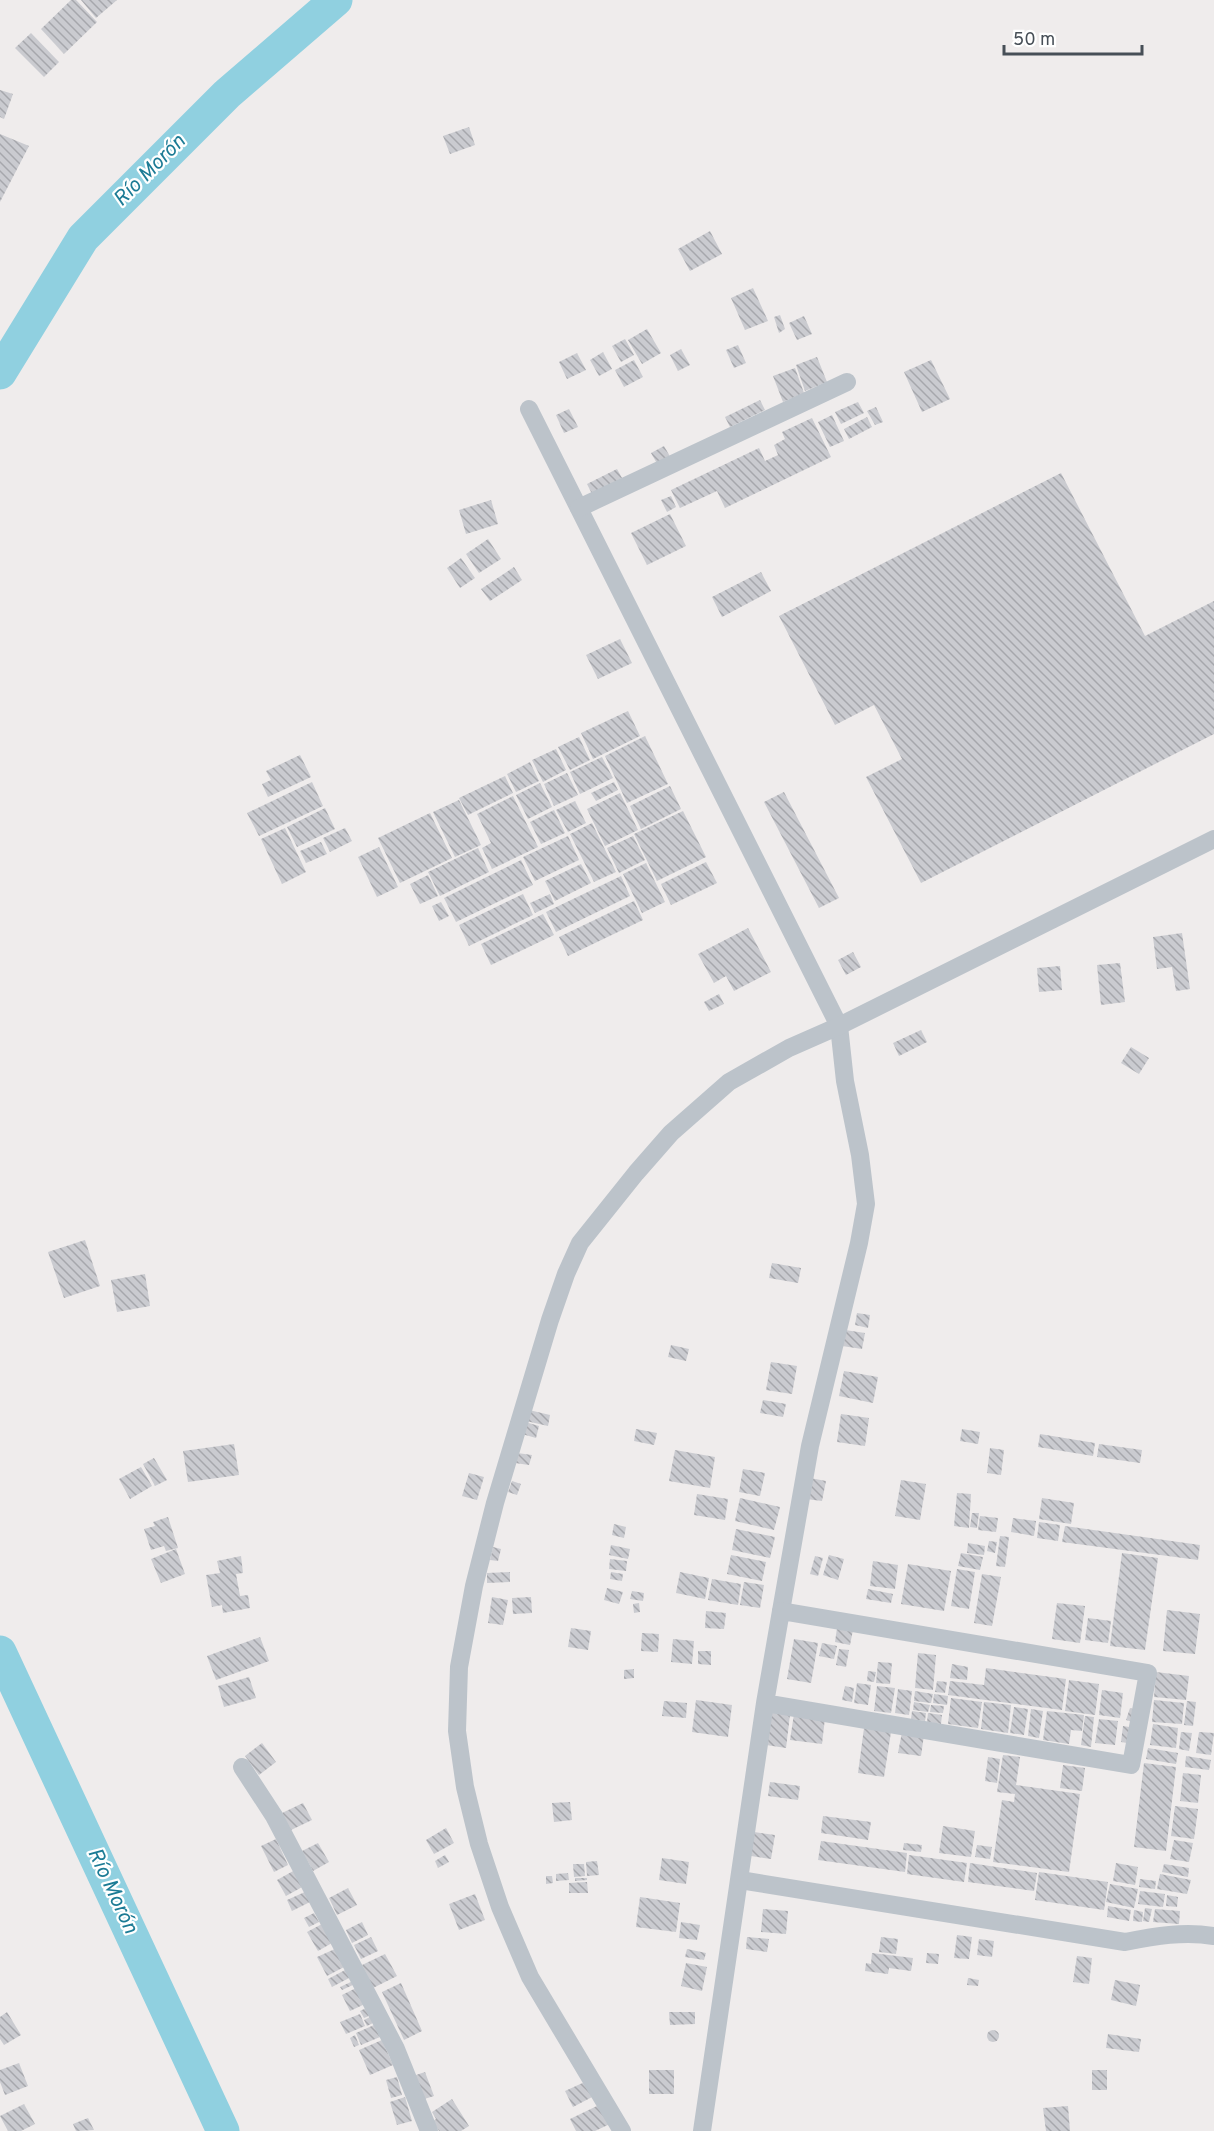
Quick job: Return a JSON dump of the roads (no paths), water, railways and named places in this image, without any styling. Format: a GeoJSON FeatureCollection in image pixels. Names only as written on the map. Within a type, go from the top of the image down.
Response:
{"type":"FeatureCollection","features":[{"type":"Feature","properties":{"kind":"street"},"geometry":{"type":"LineString","coordinates":[[579,508],[848,382]]}},
{"type":"Feature","properties":{"kind":"street"},"geometry":{"type":"LineString","coordinates":[[529,409],[839,1026],[845,1081],[860,1155],[866,1204],[859,1243],[810,1446],[765,1703],[702,2131]]}},
{"type":"Feature","properties":{"kind":"street"},"geometry":{"type":"LineString","coordinates":[[622,2131],[530,1977],[500,1906],[478,1844],[465,1787],[457,1731],[459,1667],[474,1586],[495,1503],[550,1320],[580,1243],[671,1133],[729,1082],[789,1048],[839,1026],[1214,839]]}},
{"type":"Feature","properties":{"kind":"street"},"geometry":{"type":"LineString","coordinates":[[765,1703],[1131,1765],[1148,1673],[781,1611]]}},
{"type":"Feature","properties":{"kind":"street"},"geometry":{"type":"LineString","coordinates":[[242,1767],[274,1816],[396,2049],[429,2131]]}},
{"type":"Feature","properties":{"kind":"street"},"geometry":{"type":"LineString","coordinates":[[740,1880],[1125,1942],[1165,1934],[1214,1936]]}},
{"type":"Feature","properties":{"kind":"waterway","name":"Río Morón"},"geometry":{"type":"LineString","coordinates":[[0,373],[83,238],[227,94],[336,0]]}},
{"type":"Feature","properties":{"kind":"waterway","name":"Río Morón"},"geometry":{"type":"LineString","coordinates":[[0,1652],[223,2131]]}}]}
